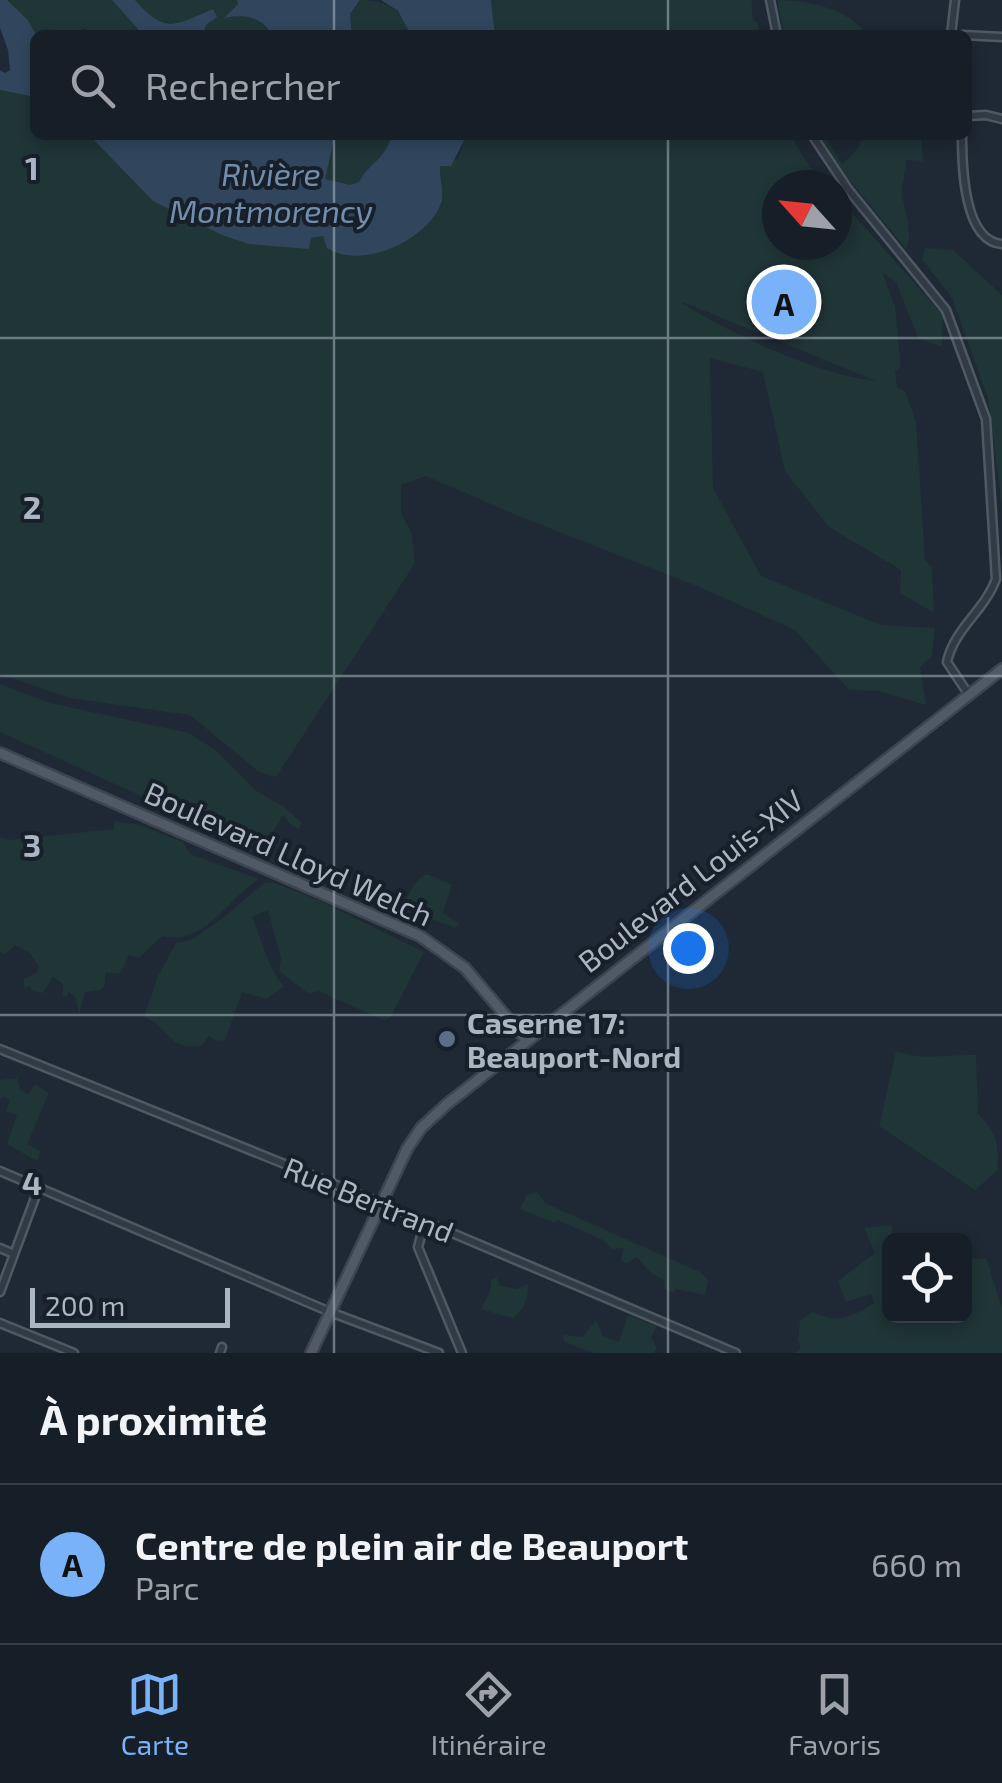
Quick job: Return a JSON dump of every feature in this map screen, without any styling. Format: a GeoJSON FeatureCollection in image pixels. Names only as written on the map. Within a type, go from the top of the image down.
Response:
{"type":"FeatureCollection","features":[{"type":"Feature","properties":{"kind":"main road","name":"Boulevard Louis-XIV"},"geometry":{"type":"LineString","coordinates":[[311,1353],[407,1148],[421,1128],[526,1040],[1002,669]]}},
{"type":"Feature","properties":{"kind":"main road","name":"Boulevard Lloyd Welch"},"geometry":{"type":"LineString","coordinates":[[0,753],[420,936],[465,968],[526,1040]]}},
{"type":"Feature","properties":{"kind":"street"},"geometry":{"type":"LineString","coordinates":[[770,0],[776,30]]}},
{"type":"Feature","properties":{"kind":"street"},"geometry":{"type":"LineString","coordinates":[[951,30],[954,0]]}},
{"type":"Feature","properties":{"kind":"street"},"geometry":{"type":"LineString","coordinates":[[972,35],[1002,37]]}},
{"type":"Feature","properties":{"kind":"street"},"geometry":{"type":"LineString","coordinates":[[972,116],[1002,119]]}},
{"type":"Feature","properties":{"kind":"street"},"geometry":{"type":"LineString","coordinates":[[815,140],[848,189],[946,310],[986,419],[996,579],[993,590],[958,634],[947,662],[969,695]]}},
{"type":"Feature","properties":{"kind":"street"},"geometry":{"type":"LineString","coordinates":[[962,140],[962,183],[968,203],[984,236],[989,242],[1002,244]]}},
{"type":"Feature","properties":{"kind":"street","name":"Rue Bertrand"},"geometry":{"type":"LineString","coordinates":[[0,1048],[382,1203],[736,1353]]}},
{"type":"Feature","properties":{"kind":"street"},"geometry":{"type":"LineString","coordinates":[[0,1171],[330,1312],[438,1353]]}},
{"type":"Feature","properties":{"kind":"street"},"geometry":{"type":"LineString","coordinates":[[0,1292],[40,1187]]}},
{"type":"Feature","properties":{"kind":"street"},"geometry":{"type":"LineString","coordinates":[[424,1221],[418,1247],[462,1353]]}},
{"type":"Feature","properties":{"kind":"street"},"geometry":{"type":"LineString","coordinates":[[0,1248],[14,1254]]}},
{"type":"Feature","properties":{"kind":"street"},"geometry":{"type":"LineString","coordinates":[[0,1323],[74,1353]]}},
{"type":"Feature","properties":{"kind":"green space"},"geometry":{"type":"Polygon","coordinates":[[[7,0],[112,0],[139,30],[33,30],[7,0]]]}},
{"type":"Feature","properties":{"kind":"green space"},"geometry":{"type":"Polygon","coordinates":[[[135,0],[237,0],[238,4],[226,17],[253,18],[268,30],[204,30],[206,25],[167,23],[145,11],[135,0]]]}},
{"type":"Feature","properties":{"kind":"green space"},"geometry":{"type":"Polygon","coordinates":[[[360,0],[378,2],[392,8],[408,30],[352,30],[350,14],[360,0]]]}},
{"type":"Feature","properties":{"kind":"green space"},"geometry":{"type":"Polygon","coordinates":[[[491,0],[751,0],[753,20],[759,30],[494,30],[491,0]]]}},
{"type":"Feature","properties":{"kind":"green space"},"geometry":{"type":"Polygon","coordinates":[[[777,0],[826,7],[850,18],[863,30],[783,30],[777,0]]]}},
{"type":"Feature","properties":{"kind":"green space"},"geometry":{"type":"Polygon","coordinates":[[[0,90],[30,96],[30,140],[94,140],[153,201],[309,248],[311,238],[323,236],[326,241],[379,246],[403,241],[442,205],[440,166],[458,158],[465,140],[793,140],[812,170],[762,170],[762,260],[852,260],[852,213],[943,315],[942,347],[918,338],[896,282],[882,272],[895,306],[901,367],[895,371],[897,388],[905,391],[916,422],[925,560],[932,567],[934,613],[900,593],[901,570],[829,527],[785,471],[763,372],[710,358],[713,488],[761,576],[881,625],[935,628],[932,656],[920,667],[926,705],[879,691],[849,690],[795,630],[426,476],[401,485],[401,513],[412,534],[415,563],[276,777],[259,772],[190,715],[70,698],[0,674],[0,90]],[[682,303],[776,352],[876,381],[682,303]]]}},
{"type":"Feature","properties":{"kind":"green space"},"geometry":{"type":"Polygon","coordinates":[[[334,140],[390,140],[359,182],[351,185],[324,180],[334,140]]]}},
{"type":"Feature","properties":{"kind":"green space"},"geometry":{"type":"Polygon","coordinates":[[[819,140],[828,140],[842,165],[861,140],[921,140],[923,161],[906,160],[902,193],[909,228],[906,249],[852,184],[852,170],[841,170],[819,140]]]}},
{"type":"Feature","properties":{"kind":"green space"},"geometry":{"type":"Polygon","coordinates":[[[925,248],[953,250],[1002,295],[1002,506],[988,398],[952,298],[922,259],[925,248]]]}},
{"type":"Feature","properties":{"kind":"green space"},"geometry":{"type":"Polygon","coordinates":[[[0,684],[50,703],[189,733],[215,750],[255,790],[302,823],[299,829],[283,815],[268,840],[274,849],[252,846],[0,732],[0,684]]]}},
{"type":"Feature","properties":{"kind":"green space"},"geometry":{"type":"Polygon","coordinates":[[[114,821],[139,825],[183,842],[190,854],[259,879],[203,928],[177,937],[162,936],[139,958],[129,955],[120,974],[105,972],[105,985],[100,990],[85,992],[79,1015],[76,999],[69,991],[63,996],[63,984],[53,977],[43,993],[32,991],[30,986],[24,988],[24,979],[39,967],[30,953],[15,945],[5,954],[0,952],[0,837],[9,840],[114,829],[114,821]]]}},
{"type":"Feature","properties":{"kind":"green space"},"geometry":{"type":"Polygon","coordinates":[[[427,874],[452,885],[443,913],[459,924],[455,928],[405,908],[412,888],[427,874]]]}},
{"type":"Feature","properties":{"kind":"green space"},"geometry":{"type":"Polygon","coordinates":[[[272,882],[424,952],[390,1018],[384,1020],[318,991],[309,994],[279,971],[281,959],[268,910],[252,917],[269,963],[284,986],[267,999],[242,992],[225,1040],[209,1036],[202,1045],[191,1046],[175,1042],[144,1017],[158,976],[176,943],[193,939],[264,883],[272,882]]]}},
{"type":"Feature","properties":{"kind":"green space"},"geometry":{"type":"Polygon","coordinates":[[[896,1051],[925,1056],[976,1055],[978,1114],[993,1133],[998,1163],[997,1171],[975,1190],[879,1126],[896,1051]]]}},
{"type":"Feature","properties":{"kind":"green space"},"geometry":{"type":"Polygon","coordinates":[[[17,1078],[20,1090],[29,1094],[35,1084],[49,1093],[27,1144],[41,1151],[37,1161],[7,1144],[17,1115],[6,1111],[10,1100],[0,1100],[0,1080],[17,1078]]]}},
{"type":"Feature","properties":{"kind":"green space"},"geometry":{"type":"Polygon","coordinates":[[[537,1192],[545,1203],[700,1272],[708,1280],[705,1295],[676,1289],[673,1293],[637,1257],[626,1264],[621,1259],[624,1248],[612,1249],[603,1240],[558,1220],[555,1223],[520,1209],[527,1195],[537,1192]]]}},
{"type":"Feature","properties":{"kind":"green space"},"geometry":{"type":"Polygon","coordinates":[[[892,1225],[892,1233],[882,1233],[882,1323],[972,1323],[972,1259],[986,1258],[1002,1308],[1002,1353],[795,1353],[801,1348],[800,1321],[812,1312],[844,1318],[874,1303],[871,1294],[846,1302],[838,1281],[875,1253],[864,1228],[892,1225]]]}},
{"type":"Feature","properties":{"kind":"green space"},"geometry":{"type":"Polygon","coordinates":[[[496,1277],[501,1286],[517,1289],[528,1284],[525,1303],[513,1318],[481,1309],[491,1280],[496,1277]]]}},
{"type":"Feature","properties":{"kind":"green space"},"geometry":{"type":"Polygon","coordinates":[[[628,1315],[657,1326],[651,1338],[657,1347],[654,1353],[593,1353],[563,1341],[564,1335],[583,1337],[596,1320],[603,1336],[619,1342],[628,1315]]]}},
{"type":"Feature","properties":{"kind":"water"},"geometry":{"type":"Polygon","coordinates":[[[0,0],[7,0],[33,30],[30,30],[30,96],[0,90],[0,70],[10,70],[0,28],[0,0]]]}},
{"type":"Feature","properties":{"kind":"water"},"geometry":{"type":"Polygon","coordinates":[[[112,0],[135,0],[154,18],[171,24],[213,9],[217,17],[204,30],[139,30],[112,0]]]}},
{"type":"Feature","properties":{"kind":"water"},"geometry":{"type":"Polygon","coordinates":[[[237,0],[360,0],[350,14],[352,30],[268,30],[251,18],[224,18],[238,4],[237,0]]]}},
{"type":"Feature","properties":{"kind":"water"},"geometry":{"type":"Polygon","coordinates":[[[381,0],[491,0],[494,30],[408,30],[398,11],[381,0]]]}},
{"type":"Feature","properties":{"kind":"water","name":"Rivière Montmorency"},"geometry":{"type":"Polygon","coordinates":[[[94,140],[334,140],[325,179],[350,185],[359,182],[390,140],[464,140],[451,166],[440,166],[442,200],[433,218],[407,240],[374,254],[341,254],[327,248],[323,236],[311,238],[309,249],[249,244],[153,201],[94,140]]]}},
{"type":"Feature","properties":{"kind":"place","name":"Centre de plein air de Beauport"},"geometry":{"type":"Point","coordinates":[784,302]}},
{"type":"Feature","properties":{"kind":"place","name":"Caserne 17: Beauport-Nord"},"geometry":{"type":"Point","coordinates":[447,1039]}}]}
